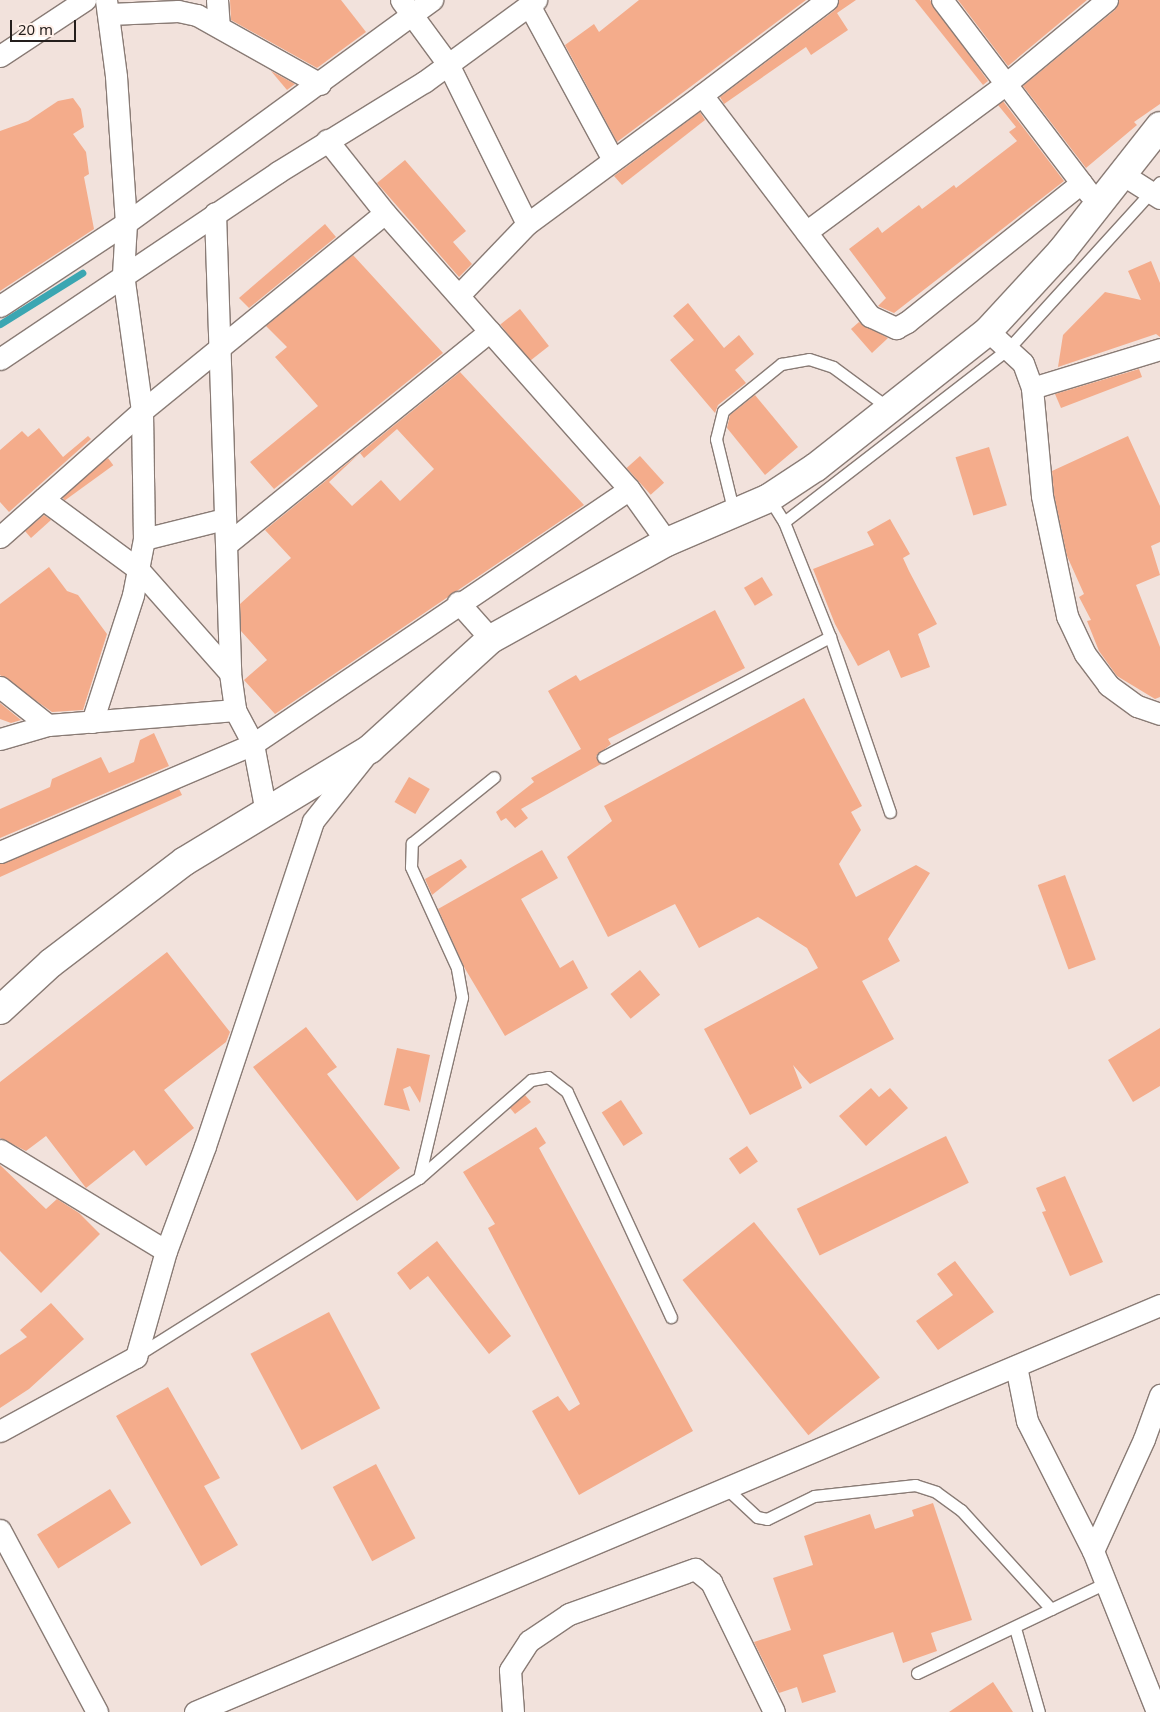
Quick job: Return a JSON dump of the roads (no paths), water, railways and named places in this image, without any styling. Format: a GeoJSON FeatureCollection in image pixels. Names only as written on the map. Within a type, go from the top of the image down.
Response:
{"type":"FeatureCollection","features":[{"type":"Feature","properties":{"kind":"main road"},"geometry":{"type":"LineString","coordinates":[[0,1010],[122,906],[185,861],[370,749],[491,639],[667,542],[734,515],[769,498],[816,467],[890,409],[999,339],[1098,204],[1160,126]]}},
{"type":"Feature","properties":{"kind":"street"},"geometry":{"type":"LineString","coordinates":[[0,56],[85,0]]}},
{"type":"Feature","properties":{"kind":"street"},"geometry":{"type":"LineString","coordinates":[[217,0],[219,26]]}},
{"type":"Feature","properties":{"kind":"street"},"geometry":{"type":"LineString","coordinates":[[0,306],[126,223],[320,84],[405,8],[432,0]]}},
{"type":"Feature","properties":{"kind":"street"},"geometry":{"type":"LineString","coordinates":[[459,295],[527,224],[827,0]]}},
{"type":"Feature","properties":{"kind":"street"},"geometry":{"type":"LineString","coordinates":[[942,0],[1007,82],[1098,204]]}},
{"type":"Feature","properties":{"kind":"street"},"geometry":{"type":"LineString","coordinates":[[806,232],[1007,82],[1107,0]]}},
{"type":"Feature","properties":{"kind":"street"},"geometry":{"type":"LineString","coordinates":[[0,359],[123,274],[327,140],[448,64],[532,3],[613,160]]}},
{"type":"Feature","properties":{"kind":"street"},"geometry":{"type":"LineString","coordinates":[[92,722],[138,569],[144,539],[142,411],[123,274],[126,223],[108,7],[178,11],[197,15],[320,84]]}},
{"type":"Feature","properties":{"kind":"street"},"geometry":{"type":"LineString","coordinates":[[405,8],[448,64],[527,224]]}},
{"type":"Feature","properties":{"kind":"street"},"geometry":{"type":"LineString","coordinates":[[702,95],[806,232],[857,303],[870,316],[896,328],[1081,183]]}},
{"type":"Feature","properties":{"kind":"street"},"geometry":{"type":"LineString","coordinates":[[327,140],[386,213],[629,488],[667,542]]}},
{"type":"Feature","properties":{"kind":"street"},"geometry":{"type":"LineString","coordinates":[[1122,174],[1157,190]]}},
{"type":"Feature","properties":{"kind":"street"},"geometry":{"type":"LineString","coordinates":[[0,537],[142,411],[218,353],[386,213]]}},
{"type":"Feature","properties":{"kind":"street"},"geometry":{"type":"LineString","coordinates":[[215,214],[218,353],[224,519],[227,544],[230,673],[236,710],[253,744],[266,812]]}},
{"type":"Feature","properties":{"kind":"street"},"geometry":{"type":"LineString","coordinates":[[227,544],[490,331]]}},
{"type":"Feature","properties":{"kind":"street"},"geometry":{"type":"LineString","coordinates":[[999,339],[1023,363],[1032,388],[1042,496],[1067,616],[1084,654],[1108,685],[1137,706],[1160,714]]}},
{"type":"Feature","properties":{"kind":"street"},"geometry":{"type":"LineString","coordinates":[[1032,388],[1160,350]]}},
{"type":"Feature","properties":{"kind":"street"},"geometry":{"type":"LineString","coordinates":[[0,852],[253,744],[458,602],[629,488]]}},
{"type":"Feature","properties":{"kind":"street"},"geometry":{"type":"LineString","coordinates":[[43,499],[138,569],[230,673]]}},
{"type":"Feature","properties":{"kind":"street"},"geometry":{"type":"LineString","coordinates":[[144,539],[224,519]]}},
{"type":"Feature","properties":{"kind":"street"},"geometry":{"type":"LineString","coordinates":[[458,602],[491,639]]}},
{"type":"Feature","properties":{"kind":"street"},"geometry":{"type":"LineString","coordinates":[[0,687],[48,725]]}},
{"type":"Feature","properties":{"kind":"street"},"geometry":{"type":"LineString","coordinates":[[0,739],[48,725],[236,710]]}},
{"type":"Feature","properties":{"kind":"street"},"geometry":{"type":"LineString","coordinates":[[0,1431],[136,1357],[166,1251],[205,1146],[313,821],[370,749]]}},
{"type":"Feature","properties":{"kind":"street"},"geometry":{"type":"LineString","coordinates":[[0,1150],[166,1251]]}},
{"type":"Feature","properties":{"kind":"street"},"geometry":{"type":"LineString","coordinates":[[195,1712],[1160,1306]]}},
{"type":"Feature","properties":{"kind":"street"},"geometry":{"type":"LineString","coordinates":[[1016,1366],[1027,1422],[1093,1551],[1158,1712]]}},
{"type":"Feature","properties":{"kind":"street"},"geometry":{"type":"LineString","coordinates":[[1093,1551],[1144,1440],[1160,1395]]}},
{"type":"Feature","properties":{"kind":"street"},"geometry":{"type":"LineString","coordinates":[[0,1530],[97,1712]]}},
{"type":"Feature","properties":{"kind":"street"},"geometry":{"type":"LineString","coordinates":[[513,1712],[510,1670],[529,1641],[569,1614],[695,1569],[715,1590],[774,1712]]}},
{"type":"Feature","properties":{"kind":"lane"},"geometry":{"type":"LineString","coordinates":[[784,522],[999,339],[1157,190]]}},
{"type":"Feature","properties":{"kind":"lane"},"geometry":{"type":"LineString","coordinates":[[734,515],[716,439],[724,411],[781,364],[809,359],[832,367],[890,409]]}},
{"type":"Feature","properties":{"kind":"lane"},"geometry":{"type":"LineString","coordinates":[[769,498],[784,522],[830,637],[890,812]]}},
{"type":"Feature","properties":{"kind":"lane"},"geometry":{"type":"LineString","coordinates":[[603,757],[830,637]]}},
{"type":"Feature","properties":{"kind":"lane"},"geometry":{"type":"LineString","coordinates":[[419,1178],[462,997],[462,982],[411,867],[412,843],[494,777]]}},
{"type":"Feature","properties":{"kind":"lane"},"geometry":{"type":"LineString","coordinates":[[136,1357],[419,1178],[531,1080],[548,1076],[558,1082],[671,1317]]}},
{"type":"Feature","properties":{"kind":"lane"},"geometry":{"type":"LineString","coordinates":[[727,1489],[757,1517],[767,1519],[814,1496],[915,1485],[936,1492],[961,1510],[1051,1609]]}},
{"type":"Feature","properties":{"kind":"lane"},"geometry":{"type":"LineString","coordinates":[[917,1673],[1106,1583]]}},
{"type":"Feature","properties":{"kind":"lane"},"geometry":{"type":"LineString","coordinates":[[1014,1628],[1039,1712]]}},
{"type":"Feature","properties":{"kind":"waterway"},"geometry":{"type":"LineString","coordinates":[[0,324],[82,273]]}}]}
